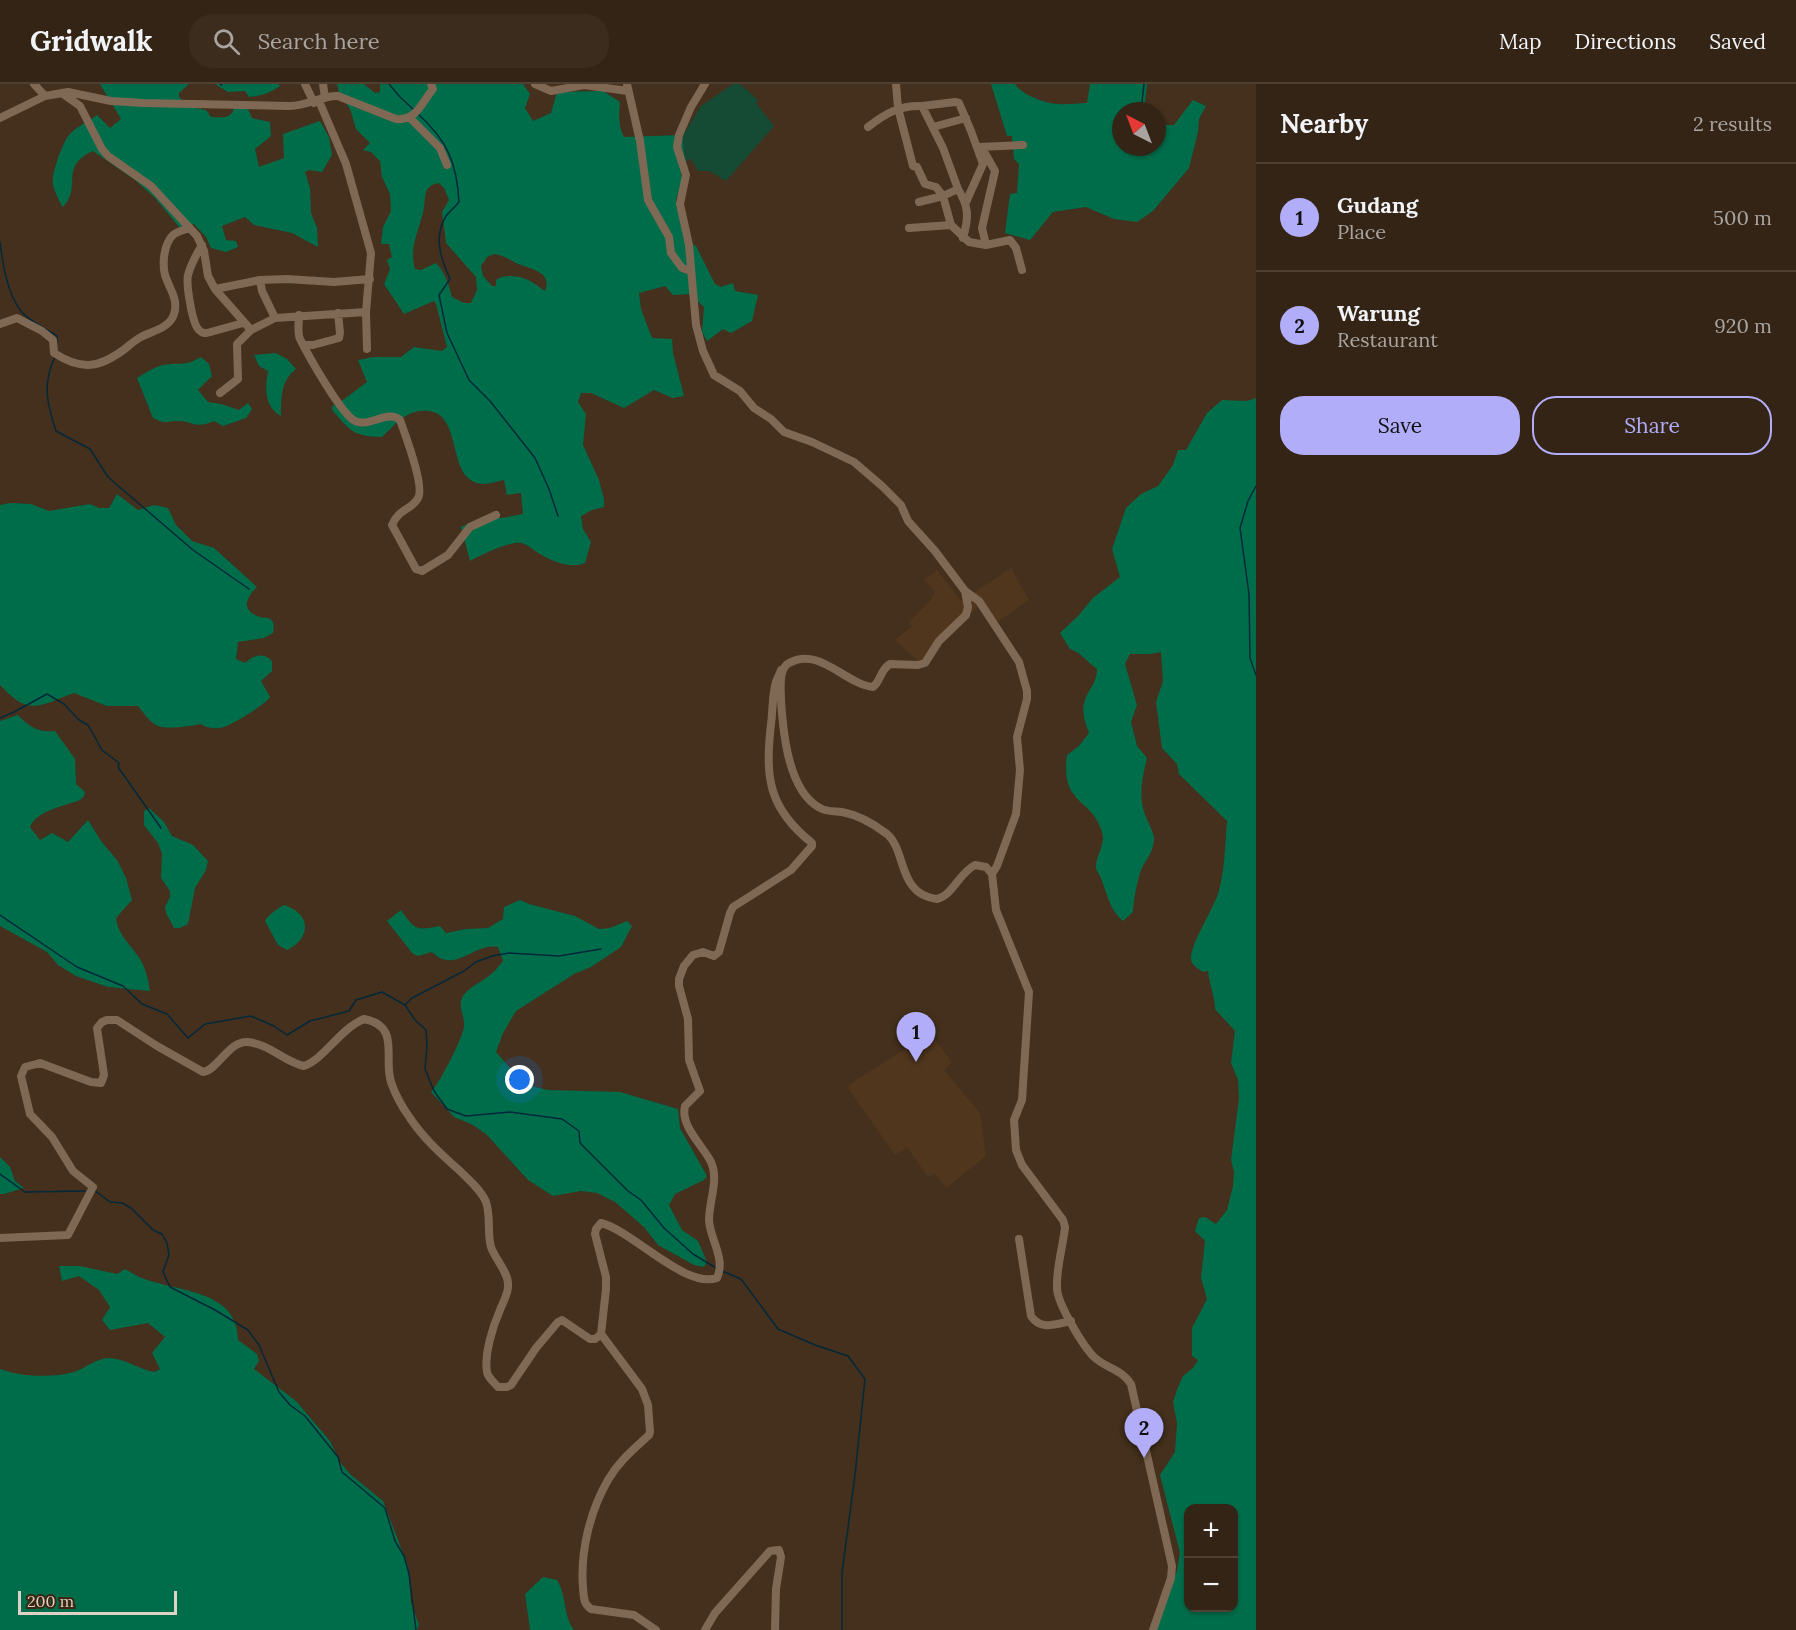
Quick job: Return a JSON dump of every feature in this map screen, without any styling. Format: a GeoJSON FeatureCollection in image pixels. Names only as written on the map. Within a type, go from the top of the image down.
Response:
{"type":"FeatureCollection","features":[{"type":"Feature","properties":{"kind":"street"},"geometry":{"type":"LineString","coordinates":[[33,84],[45,96]]}},
{"type":"Feature","properties":{"kind":"street"},"geometry":{"type":"LineString","coordinates":[[305,84],[319,100],[346,164],[364,226],[370,252],[366,312],[367,349]]}},
{"type":"Feature","properties":{"kind":"street"},"geometry":{"type":"LineString","coordinates":[[319,100],[323,84]]}},
{"type":"Feature","properties":{"kind":"street"},"geometry":{"type":"LineString","coordinates":[[0,118],[45,96],[79,93],[111,101],[143,103],[298,106],[338,96],[396,119],[414,114],[433,89],[431,84]]}},
{"type":"Feature","properties":{"kind":"street"},"geometry":{"type":"LineString","coordinates":[[535,84],[551,91],[584,85],[627,87],[640,141],[648,200],[669,237],[671,253],[682,268],[691,271]]}},
{"type":"Feature","properties":{"kind":"street"},"geometry":{"type":"LineString","coordinates":[[705,84],[691,107],[679,135],[677,147],[686,175],[680,204],[687,231],[696,326],[699,342],[714,375],[740,391],[754,408],[771,419],[784,432],[812,442],[854,462],[882,486],[901,505],[908,521],[935,551],[965,591],[979,601],[1013,651],[1021,668],[1027,691],[1026,706],[1017,737],[1020,770],[1016,814],[992,874],[996,910],[1029,992],[1022,1100],[1014,1120],[1016,1150],[1022,1165],[1063,1220],[1065,1235],[1057,1290],[1061,1304],[1079,1338],[1095,1358],[1121,1372],[1131,1384],[1172,1566],[1171,1578],[1153,1630]]}},
{"type":"Feature","properties":{"kind":"street"},"geometry":{"type":"LineString","coordinates":[[896,84],[898,108],[913,166],[917,167],[925,184],[936,187],[943,196],[951,225],[963,237],[975,244],[986,245],[1010,240],[1016,248],[1022,270]]}},
{"type":"Feature","properties":{"kind":"street"},"geometry":{"type":"LineString","coordinates":[[61,93],[80,106],[102,149],[108,156],[151,186],[190,228],[202,245],[208,276],[215,289],[251,330]]}},
{"type":"Feature","properties":{"kind":"street"},"geometry":{"type":"LineString","coordinates":[[868,127],[884,114],[898,108],[959,103],[980,147],[995,171],[982,228],[986,245]]}},
{"type":"Feature","properties":{"kind":"street"},"geometry":{"type":"LineString","coordinates":[[922,106],[943,148],[958,189],[966,202],[968,212],[963,237]]}},
{"type":"Feature","properties":{"kind":"street"},"geometry":{"type":"LineString","coordinates":[[414,114],[440,148],[447,165]]}},
{"type":"Feature","properties":{"kind":"street"},"geometry":{"type":"LineString","coordinates":[[933,127],[966,118]]}},
{"type":"Feature","properties":{"kind":"street"},"geometry":{"type":"LineString","coordinates":[[980,147],[1023,145]]}},
{"type":"Feature","properties":{"kind":"street"},"geometry":{"type":"LineString","coordinates":[[966,202],[983,164],[980,147]]}},
{"type":"Feature","properties":{"kind":"street"},"geometry":{"type":"LineString","coordinates":[[919,202],[943,196],[958,189]]}},
{"type":"Feature","properties":{"kind":"street"},"geometry":{"type":"LineString","coordinates":[[909,228],[951,225]]}},
{"type":"Feature","properties":{"kind":"street"},"geometry":{"type":"LineString","coordinates":[[0,324],[17,318],[23,320],[53,340],[56,354],[78,365],[98,363],[117,355],[140,337],[167,324],[173,317],[176,304],[165,274],[166,248],[175,233],[190,228]]}},
{"type":"Feature","properties":{"kind":"street"},"geometry":{"type":"LineString","coordinates":[[202,245],[192,263],[187,279],[196,328],[207,333],[243,322]]}},
{"type":"Feature","properties":{"kind":"street"},"geometry":{"type":"LineString","coordinates":[[215,289],[260,280],[334,282],[370,279]]}},
{"type":"Feature","properties":{"kind":"street"},"geometry":{"type":"LineString","coordinates":[[260,280],[262,291],[275,318]]}},
{"type":"Feature","properties":{"kind":"street"},"geometry":{"type":"LineString","coordinates":[[220,393],[238,379],[237,344],[251,330],[275,318],[366,312]]}},
{"type":"Feature","properties":{"kind":"street"},"geometry":{"type":"LineString","coordinates":[[305,345],[339,338],[338,313]]}},
{"type":"Feature","properties":{"kind":"street"},"geometry":{"type":"LineString","coordinates":[[299,315],[299,336],[324,384],[352,419],[361,423],[393,416],[400,420],[414,458],[420,493],[415,502],[399,513],[392,525],[417,571],[422,571],[443,559],[470,527],[496,515]]}},
{"type":"Feature","properties":{"kind":"street"},"geometry":{"type":"LineString","coordinates":[[656,1630],[634,1616],[591,1609],[585,1602],[584,1548],[591,1521],[608,1480],[622,1460],[649,1435],[650,1431],[648,1405],[642,1389],[601,1335],[606,1276],[595,1234],[596,1228],[601,1223],[638,1243],[682,1272],[711,1280],[717,1278],[720,1269],[709,1220],[714,1170],[684,1116],[685,1106],[700,1091],[689,1060],[688,1019],[679,979],[684,966],[693,955],[704,952],[714,956],[719,952],[733,907],[791,870],[812,846],[812,843],[790,824],[782,811],[777,802],[767,766],[775,685],[781,670],[792,661],[810,659],[863,685],[873,687],[877,684],[884,668],[890,664],[925,663],[939,641],[966,615],[968,607],[965,591]]}},
{"type":"Feature","properties":{"kind":"street"},"geometry":{"type":"LineString","coordinates":[[781,670],[783,721],[790,765],[797,781],[814,804],[826,810],[858,817],[888,836],[894,843],[907,878],[918,890],[933,899],[945,896],[971,867],[981,865],[992,874]]}},
{"type":"Feature","properties":{"kind":"street"},"geometry":{"type":"LineString","coordinates":[[0,1238],[68,1235],[93,1187],[73,1171],[52,1137],[30,1114],[21,1076],[25,1067],[40,1063],[91,1082],[100,1083],[104,1076],[97,1028],[102,1022],[112,1019],[122,1022],[157,1046],[203,1072],[211,1069],[220,1058],[245,1041],[272,1050],[304,1066],[314,1061],[359,1021],[371,1020],[386,1032],[390,1043],[388,1064],[391,1081],[410,1119],[478,1190],[487,1205],[492,1251],[508,1282],[507,1294],[490,1341],[487,1368],[490,1378],[498,1387],[511,1385],[536,1348],[558,1322],[567,1322],[590,1340],[595,1340],[601,1335]]}},
{"type":"Feature","properties":{"kind":"street"},"geometry":{"type":"LineString","coordinates":[[1019,1239],[1031,1316],[1042,1326],[1071,1321]]}},
{"type":"Feature","properties":{"kind":"street"},"geometry":{"type":"LineString","coordinates":[[705,1630],[715,1613],[770,1551],[776,1549],[782,1557],[776,1589],[775,1630]]}},
{"type":"Feature","properties":{"kind":"shaded area"},"geometry":{"type":"Polygon","coordinates":[[[1011,568],[1029,600],[996,623],[982,603],[920,663],[895,640],[912,626],[909,622],[930,601],[935,592],[924,580],[937,570],[961,601],[1011,568]]]}},
{"type":"Feature","properties":{"kind":"shaded area"},"geometry":{"type":"Polygon","coordinates":[[[930,1033],[952,1062],[944,1070],[980,1113],[986,1156],[946,1188],[935,1173],[928,1177],[907,1147],[895,1155],[848,1088],[850,1084],[930,1033]]]}},
{"type":"Feature","properties":{"kind":"green space"},"geometry":{"type":"Polygon","coordinates":[[[100,84],[189,84],[179,93],[179,97],[189,107],[206,110],[211,117],[228,116],[234,108],[248,109],[252,118],[270,122],[271,136],[255,149],[259,167],[284,158],[283,134],[320,121],[329,137],[332,155],[322,172],[309,170],[305,172],[310,188],[311,213],[317,228],[318,247],[292,233],[254,225],[245,217],[222,226],[226,240],[236,241],[238,247],[226,252],[211,248],[206,237],[194,224],[180,228],[155,198],[135,180],[93,151],[82,157],[76,164],[69,199],[63,207],[53,180],[58,159],[69,135],[97,115],[110,128],[121,119],[100,84]]]}},
{"type":"Feature","properties":{"kind":"green space"},"geometry":{"type":"Polygon","coordinates":[[[215,84],[278,84],[280,86],[265,94],[249,97],[245,91],[228,92],[215,84]]]}},
{"type":"Feature","properties":{"kind":"green space"},"geometry":{"type":"Polygon","coordinates":[[[337,84],[364,84],[375,93],[380,92],[380,84],[523,84],[530,94],[525,108],[533,121],[551,113],[557,92],[603,91],[620,102],[620,124],[624,137],[682,135],[685,162],[680,165],[682,181],[676,199],[684,240],[696,246],[715,284],[721,287],[733,283],[735,291],[758,295],[752,321],[731,333],[723,329],[707,341],[702,332],[704,307],[690,294],[673,295],[665,286],[639,293],[641,309],[652,338],[672,339],[673,353],[684,396],[673,398],[654,390],[624,408],[591,393],[581,393],[578,402],[586,414],[583,445],[599,480],[604,499],[604,507],[581,516],[583,529],[591,542],[585,563],[562,564],[519,543],[498,548],[470,561],[461,527],[483,517],[502,518],[523,514],[521,493],[507,495],[504,480],[481,484],[468,478],[458,461],[449,429],[438,414],[428,411],[414,412],[402,418],[382,437],[358,434],[332,410],[333,404],[335,406],[367,382],[358,360],[373,357],[401,357],[414,347],[442,351],[447,347],[434,301],[404,314],[384,284],[390,269],[387,260],[392,257],[389,244],[381,244],[383,227],[391,211],[390,194],[382,177],[380,161],[371,152],[363,150],[370,143],[356,129],[350,109],[339,93],[337,84]],[[439,183],[428,188],[426,192],[413,254],[415,269],[421,270],[436,263],[448,283],[452,297],[464,303],[471,303],[477,290],[476,277],[446,243],[442,212],[449,200],[439,183]],[[494,254],[487,257],[481,266],[483,276],[492,286],[496,286],[496,280],[500,278],[514,276],[529,281],[545,291],[547,284],[543,275],[494,254]]]}},
{"type":"Feature","properties":{"kind":"green space"},"geometry":{"type":"Polygon","coordinates":[[[733,84],[740,84],[758,100],[756,103],[774,126],[726,181],[709,171],[698,171],[691,159],[685,162],[682,135],[701,106],[733,84]]]}},
{"type":"Feature","properties":{"kind":"green space"},"geometry":{"type":"Polygon","coordinates":[[[991,84],[1015,84],[1034,98],[1065,104],[1087,103],[1090,84],[1147,84],[1145,102],[1112,102],[1112,156],[1166,156],[1166,125],[1174,125],[1193,100],[1206,106],[1199,119],[1189,168],[1153,211],[1137,222],[1114,219],[1086,207],[1053,212],[1030,240],[1005,233],[1010,194],[1017,193],[1019,164],[1014,159],[1012,136],[1007,136],[991,84]]]}},
{"type":"Feature","properties":{"kind":"green space"},"geometry":{"type":"Polygon","coordinates":[[[276,353],[287,359],[296,369],[287,378],[285,384],[281,416],[271,408],[267,396],[268,371],[259,366],[254,355],[276,353]]]}},
{"type":"Feature","properties":{"kind":"green space"},"geometry":{"type":"Polygon","coordinates":[[[201,357],[209,364],[212,376],[198,390],[208,402],[239,410],[248,403],[252,409],[246,418],[223,426],[214,421],[198,425],[182,421],[163,422],[153,418],[137,378],[160,366],[186,363],[201,357]]]}},
{"type":"Feature","properties":{"kind":"green space"},"geometry":{"type":"Polygon","coordinates":[[[1256,398],[1256,1630],[1155,1630],[1164,1600],[1177,1571],[1180,1553],[1160,1475],[1175,1452],[1177,1423],[1173,1402],[1183,1376],[1193,1368],[1198,1360],[1192,1356],[1192,1328],[1207,1299],[1201,1278],[1205,1241],[1195,1231],[1199,1218],[1205,1217],[1216,1224],[1227,1210],[1233,1186],[1234,1172],[1231,1160],[1239,1098],[1238,1080],[1231,1063],[1235,1031],[1215,1009],[1208,971],[1203,972],[1197,968],[1191,959],[1194,945],[1218,894],[1227,821],[1179,774],[1177,764],[1162,748],[1156,702],[1163,681],[1161,652],[1130,654],[1125,664],[1137,705],[1131,722],[1137,746],[1147,758],[1141,795],[1154,843],[1139,877],[1133,912],[1123,921],[1119,917],[1110,903],[1096,868],[1103,841],[1102,832],[1091,812],[1072,793],[1066,772],[1067,755],[1079,746],[1089,733],[1083,708],[1097,669],[1070,649],[1060,633],[1093,598],[1120,577],[1112,549],[1126,508],[1141,494],[1158,486],[1173,465],[1178,450],[1186,450],[1207,413],[1222,400],[1247,401],[1256,398]]]}},
{"type":"Feature","properties":{"kind":"green space"},"geometry":{"type":"Polygon","coordinates":[[[117,494],[138,510],[154,505],[168,508],[176,525],[192,541],[214,548],[257,587],[248,599],[247,607],[254,614],[272,620],[273,633],[264,638],[238,642],[236,659],[245,663],[255,656],[262,656],[272,661],[272,671],[261,681],[270,697],[254,710],[225,727],[208,727],[201,724],[162,727],[152,722],[138,706],[107,706],[74,693],[43,705],[27,705],[19,702],[0,685],[0,505],[31,504],[49,511],[90,504],[99,508],[109,508],[117,494]]]}},
{"type":"Feature","properties":{"kind":"green space"},"geometry":{"type":"Polygon","coordinates":[[[18,715],[35,728],[55,731],[75,759],[76,784],[85,792],[80,800],[39,816],[30,827],[40,840],[52,833],[68,842],[88,820],[101,841],[117,860],[126,878],[132,900],[116,918],[117,924],[142,963],[150,991],[108,987],[76,976],[58,965],[47,952],[0,926],[0,721],[18,715]]]}},
{"type":"Feature","properties":{"kind":"green space"},"geometry":{"type":"Polygon","coordinates":[[[149,808],[164,822],[172,836],[193,845],[208,861],[206,870],[195,888],[188,924],[180,928],[174,928],[166,913],[165,907],[170,891],[161,878],[162,854],[158,843],[144,825],[144,811],[149,808]]]}},
{"type":"Feature","properties":{"kind":"green space"},"geometry":{"type":"Polygon","coordinates":[[[520,900],[575,916],[599,929],[610,928],[627,921],[632,926],[621,947],[516,1011],[503,1033],[496,1052],[509,1067],[518,1083],[548,1090],[620,1092],[678,1109],[680,1128],[707,1176],[704,1180],[675,1194],[669,1205],[682,1230],[698,1241],[707,1262],[704,1267],[694,1265],[658,1245],[644,1227],[615,1202],[597,1193],[581,1191],[553,1196],[528,1180],[487,1135],[473,1125],[454,1117],[431,1092],[440,1080],[463,1031],[461,1005],[464,994],[487,978],[503,961],[498,947],[481,949],[449,960],[440,958],[432,952],[418,956],[413,954],[387,921],[401,910],[413,925],[421,928],[440,926],[446,933],[488,928],[503,919],[504,907],[520,900]]]}},
{"type":"Feature","properties":{"kind":"green space"},"geometry":{"type":"Polygon","coordinates":[[[284,905],[299,914],[305,926],[301,939],[287,950],[278,945],[265,921],[268,916],[284,905]]]}},
{"type":"Feature","properties":{"kind":"green space"},"geometry":{"type":"Polygon","coordinates":[[[0,1157],[10,1167],[15,1181],[24,1188],[0,1194],[0,1157]]]}},
{"type":"Feature","properties":{"kind":"green space"},"geometry":{"type":"Polygon","coordinates":[[[59,1266],[80,1266],[117,1274],[125,1269],[156,1283],[203,1295],[228,1311],[235,1323],[238,1340],[257,1354],[259,1361],[254,1369],[296,1401],[330,1441],[340,1462],[350,1474],[383,1501],[408,1566],[411,1603],[419,1625],[417,1630],[0,1630],[0,1369],[27,1375],[56,1375],[74,1372],[100,1360],[114,1358],[149,1371],[155,1372],[160,1369],[152,1353],[165,1337],[148,1323],[110,1330],[102,1320],[110,1307],[99,1290],[79,1276],[62,1281],[59,1266]]]}},
{"type":"Feature","properties":{"kind":"green space"},"geometry":{"type":"Polygon","coordinates":[[[543,1577],[557,1580],[568,1619],[574,1630],[530,1630],[525,1594],[543,1577]]]}},
{"type":"Feature","properties":{"kind":"waterway"},"geometry":{"type":"LineString","coordinates":[[389,84],[414,110]]}},
{"type":"Feature","properties":{"kind":"waterway"},"geometry":{"type":"LineString","coordinates":[[1142,102],[1144,84]]}},
{"type":"Feature","properties":{"kind":"waterway"},"geometry":{"type":"LineString","coordinates":[[418,114],[436,133],[449,153],[458,188],[459,202],[446,216],[439,240],[441,256],[450,279],[439,295],[447,333],[469,380],[490,401],[535,458],[558,516]]}},
{"type":"Feature","properties":{"kind":"waterway"},"geometry":{"type":"LineString","coordinates":[[0,242],[6,278],[16,304],[28,318],[57,336],[57,343]]}},
{"type":"Feature","properties":{"kind":"waterway"},"geometry":{"type":"LineString","coordinates":[[55,357],[48,376],[47,394],[56,431],[90,449],[108,477],[193,550],[249,589]]}},
{"type":"Feature","properties":{"kind":"waterway"},"geometry":{"type":"LineString","coordinates":[[1256,486],[1248,501],[1240,528],[1249,594],[1250,658],[1256,675]]}},
{"type":"Feature","properties":{"kind":"waterway"},"geometry":{"type":"LineString","coordinates":[[0,718],[47,694],[64,704],[79,720],[88,725],[102,750],[119,763],[118,767],[161,828]]}},
{"type":"Feature","properties":{"kind":"waterway"},"geometry":{"type":"LineString","coordinates":[[0,915],[77,967],[123,986],[142,1004],[167,1014],[188,1038],[205,1024],[251,1016],[274,1026],[287,1035],[310,1021],[349,1011],[356,1000],[382,992],[405,1005],[415,1020],[426,1030],[425,1069],[434,1091],[447,1109],[466,1116],[510,1112],[562,1119],[579,1131],[580,1143],[628,1191],[641,1200],[664,1228],[693,1254],[716,1268]]}},
{"type":"Feature","properties":{"kind":"waterway"},"geometry":{"type":"LineString","coordinates":[[406,1004],[412,998],[464,971],[476,962],[492,956],[509,953],[559,956],[601,949]]}},
{"type":"Feature","properties":{"kind":"waterway"},"geometry":{"type":"LineString","coordinates":[[0,1174],[25,1192],[86,1191]]}},
{"type":"Feature","properties":{"kind":"waterway"},"geometry":{"type":"LineString","coordinates":[[94,1190],[110,1202],[122,1203],[131,1208],[153,1230],[162,1234],[167,1243],[169,1255],[163,1272],[170,1287],[248,1330],[259,1345],[279,1392],[290,1405],[305,1416],[338,1457],[342,1472],[385,1508],[395,1541],[404,1556],[409,1574],[416,1630]]}},
{"type":"Feature","properties":{"kind":"waterway"},"geometry":{"type":"LineString","coordinates":[[722,1271],[741,1279],[778,1329],[848,1356],[865,1379],[842,1573],[842,1630]]}},
{"type":"Feature","properties":{"kind":"place","name":"Gudang"},"geometry":{"type":"Point","coordinates":[916,1062]}},
{"type":"Feature","properties":{"kind":"place","name":"Warung"},"geometry":{"type":"Point","coordinates":[1144,1458]}}]}
